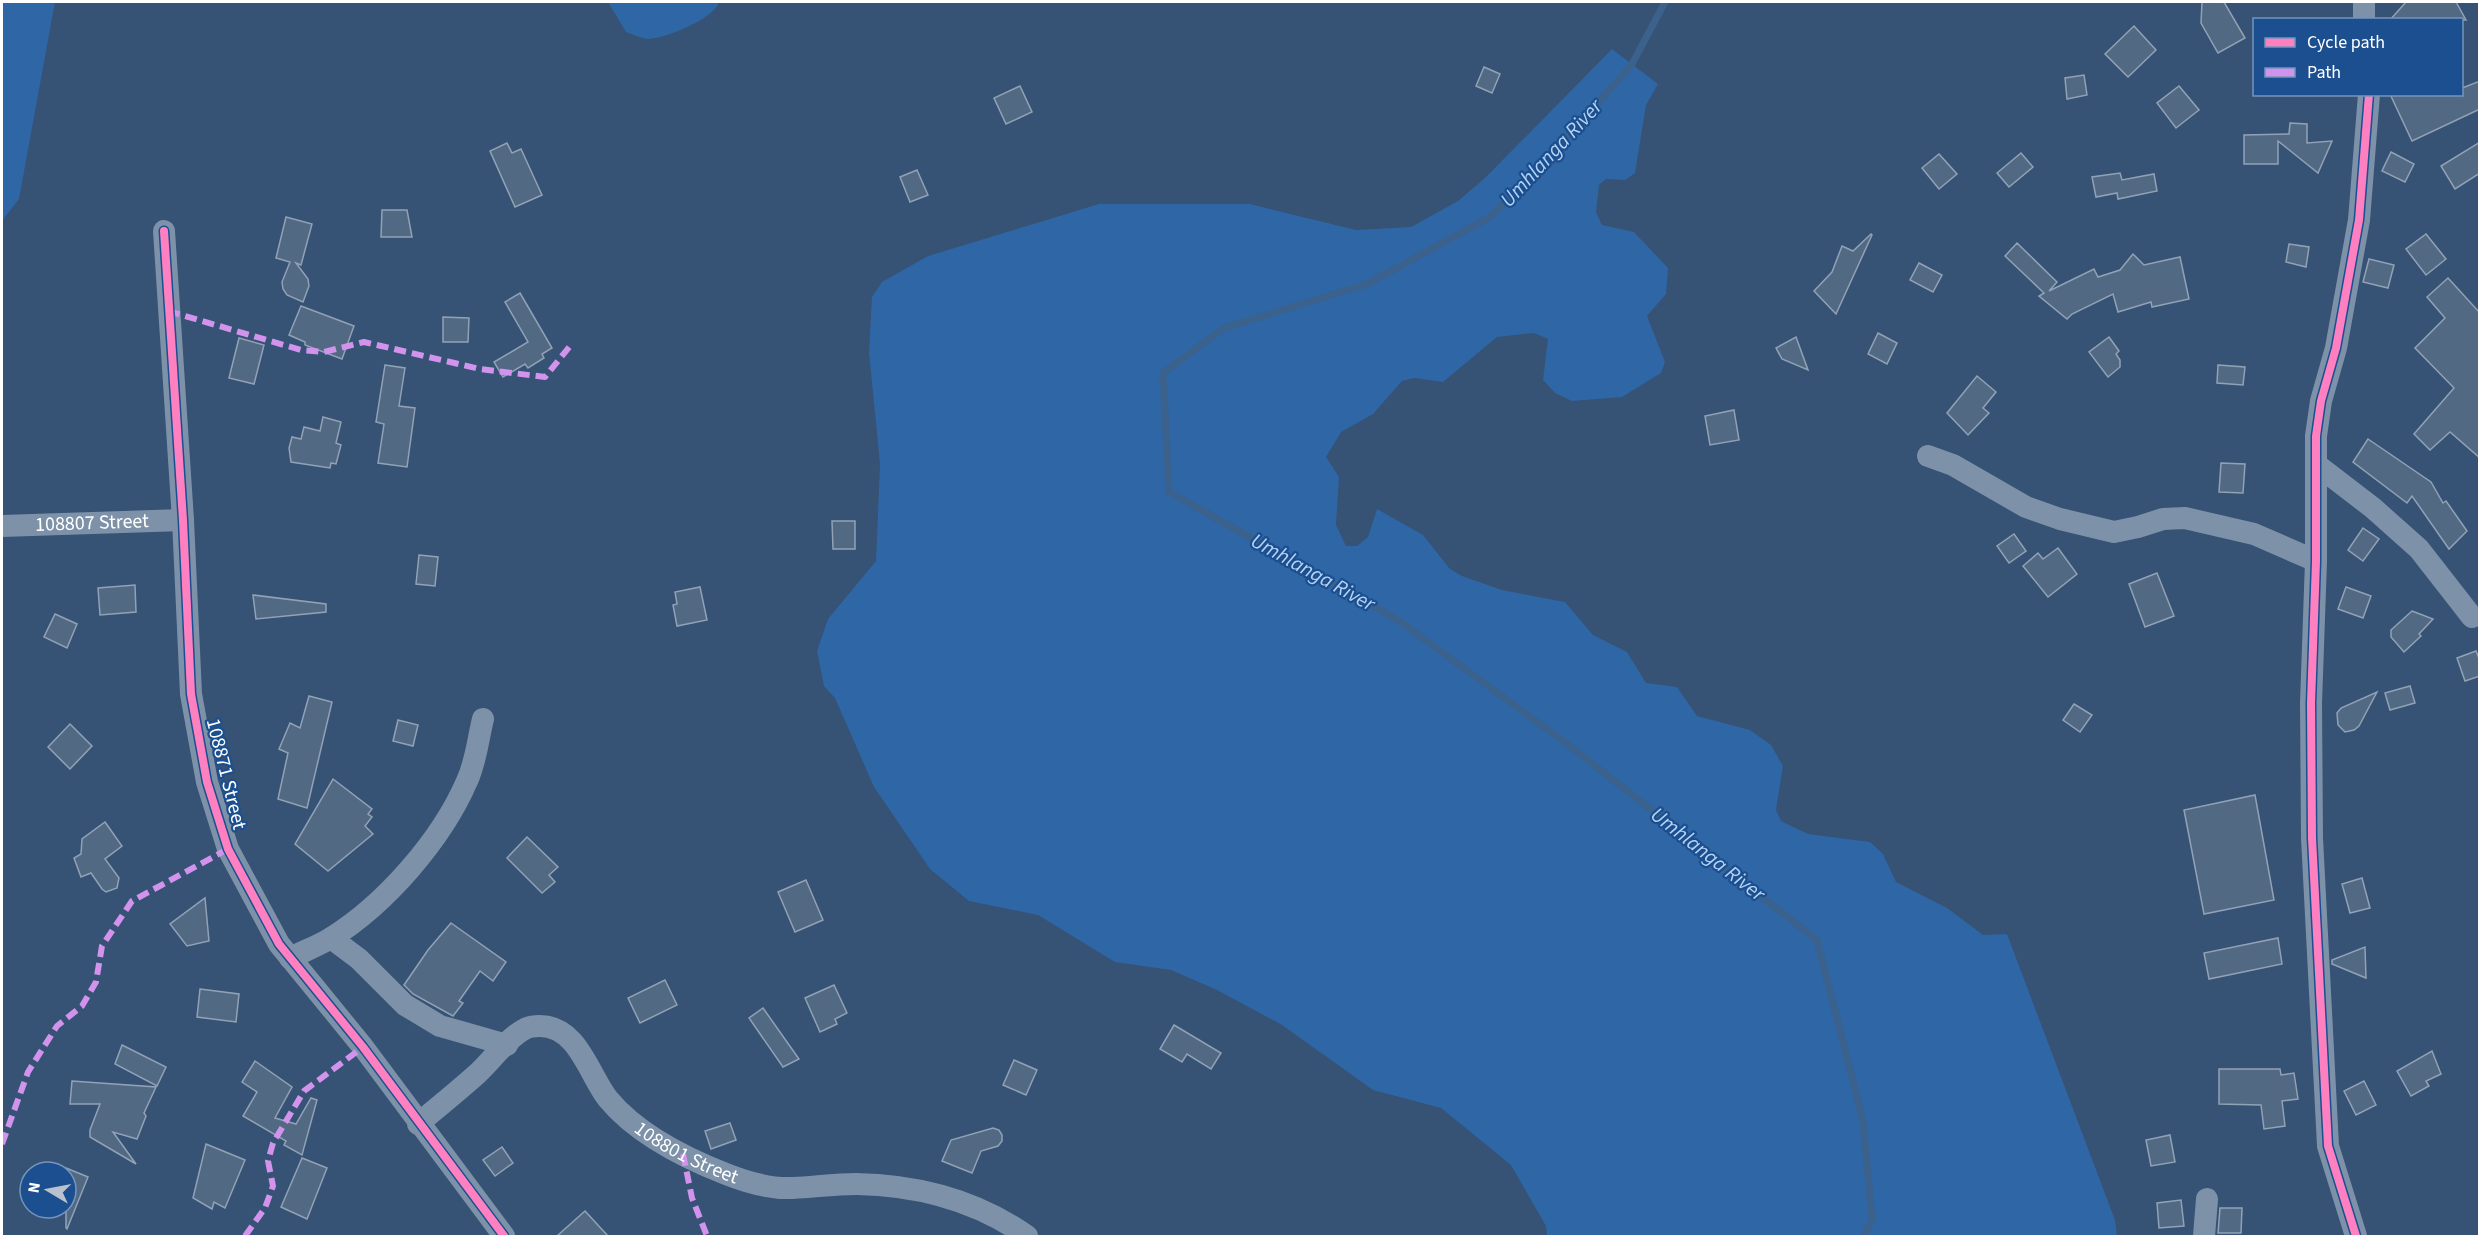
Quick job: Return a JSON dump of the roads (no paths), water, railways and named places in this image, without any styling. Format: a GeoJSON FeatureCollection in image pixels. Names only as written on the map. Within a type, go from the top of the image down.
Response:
{"type":"FeatureCollection","features":[{"type":"Feature","properties":{"kind":"street"},"geometry":{"type":"LineString","coordinates":[[2364,2],[2364,18]]}},
{"type":"Feature","properties":{"kind":"street"},"geometry":{"type":"LineString","coordinates":[[2356,1236],[2328,1146],[2312,838],[2311,703],[2316,561],[2316,436],[2321,401],[2336,348],[2359,220],[2369,96]]}},
{"type":"Feature","properties":{"kind":"street","name":"108871 Street"},"geometry":{"type":"LineString","coordinates":[[164,231],[183,520],[191,694],[207,782],[228,849],[279,944],[363,1047],[418,1124],[504,1236]]}},
{"type":"Feature","properties":{"kind":"street"},"geometry":{"type":"LineString","coordinates":[[1928,456],[1953,465],[2026,507],[2060,519],[2114,532],[2163,519],[2185,518],[2254,534],[2316,561]]}},
{"type":"Feature","properties":{"kind":"street"},"geometry":{"type":"LineString","coordinates":[[2317,465],[2373,508],[2419,549],[2472,617]]}},
{"type":"Feature","properties":{"kind":"street","name":"108807 Street"},"geometry":{"type":"LineString","coordinates":[[2,526],[183,520]]}},
{"type":"Feature","properties":{"kind":"street"},"geometry":{"type":"LineString","coordinates":[[290,958],[331,938],[360,917],[414,864],[450,815],[468,779],[483,719]]}},
{"type":"Feature","properties":{"kind":"street"},"geometry":{"type":"LineString","coordinates":[[331,938],[359,959],[405,1005],[440,1026],[507,1045]]}},
{"type":"Feature","properties":{"kind":"street","name":"108801 Street"},"geometry":{"type":"LineString","coordinates":[[418,1124],[523,1029],[543,1026],[562,1032],[576,1046],[604,1093],[623,1114],[651,1135],[683,1154],[727,1174],[760,1184],[790,1188],[856,1184],[939,1194],[1005,1220],[1027,1236]]}},
{"type":"Feature","properties":{"kind":"street"},"geometry":{"type":"LineString","coordinates":[[2204,1236],[2207,1199]]}},
{"type":"Feature","properties":{"kind":"waterway","name":"Umhlanga River"},"geometry":{"type":"LineString","coordinates":[[1665,2],[1631,66],[1523,185],[1490,217],[1367,284],[1224,328],[1163,373],[1169,492],[1398,620],[1570,746],[1817,940],[1863,1121],[1872,1219],[1864,1236]]}}]}
